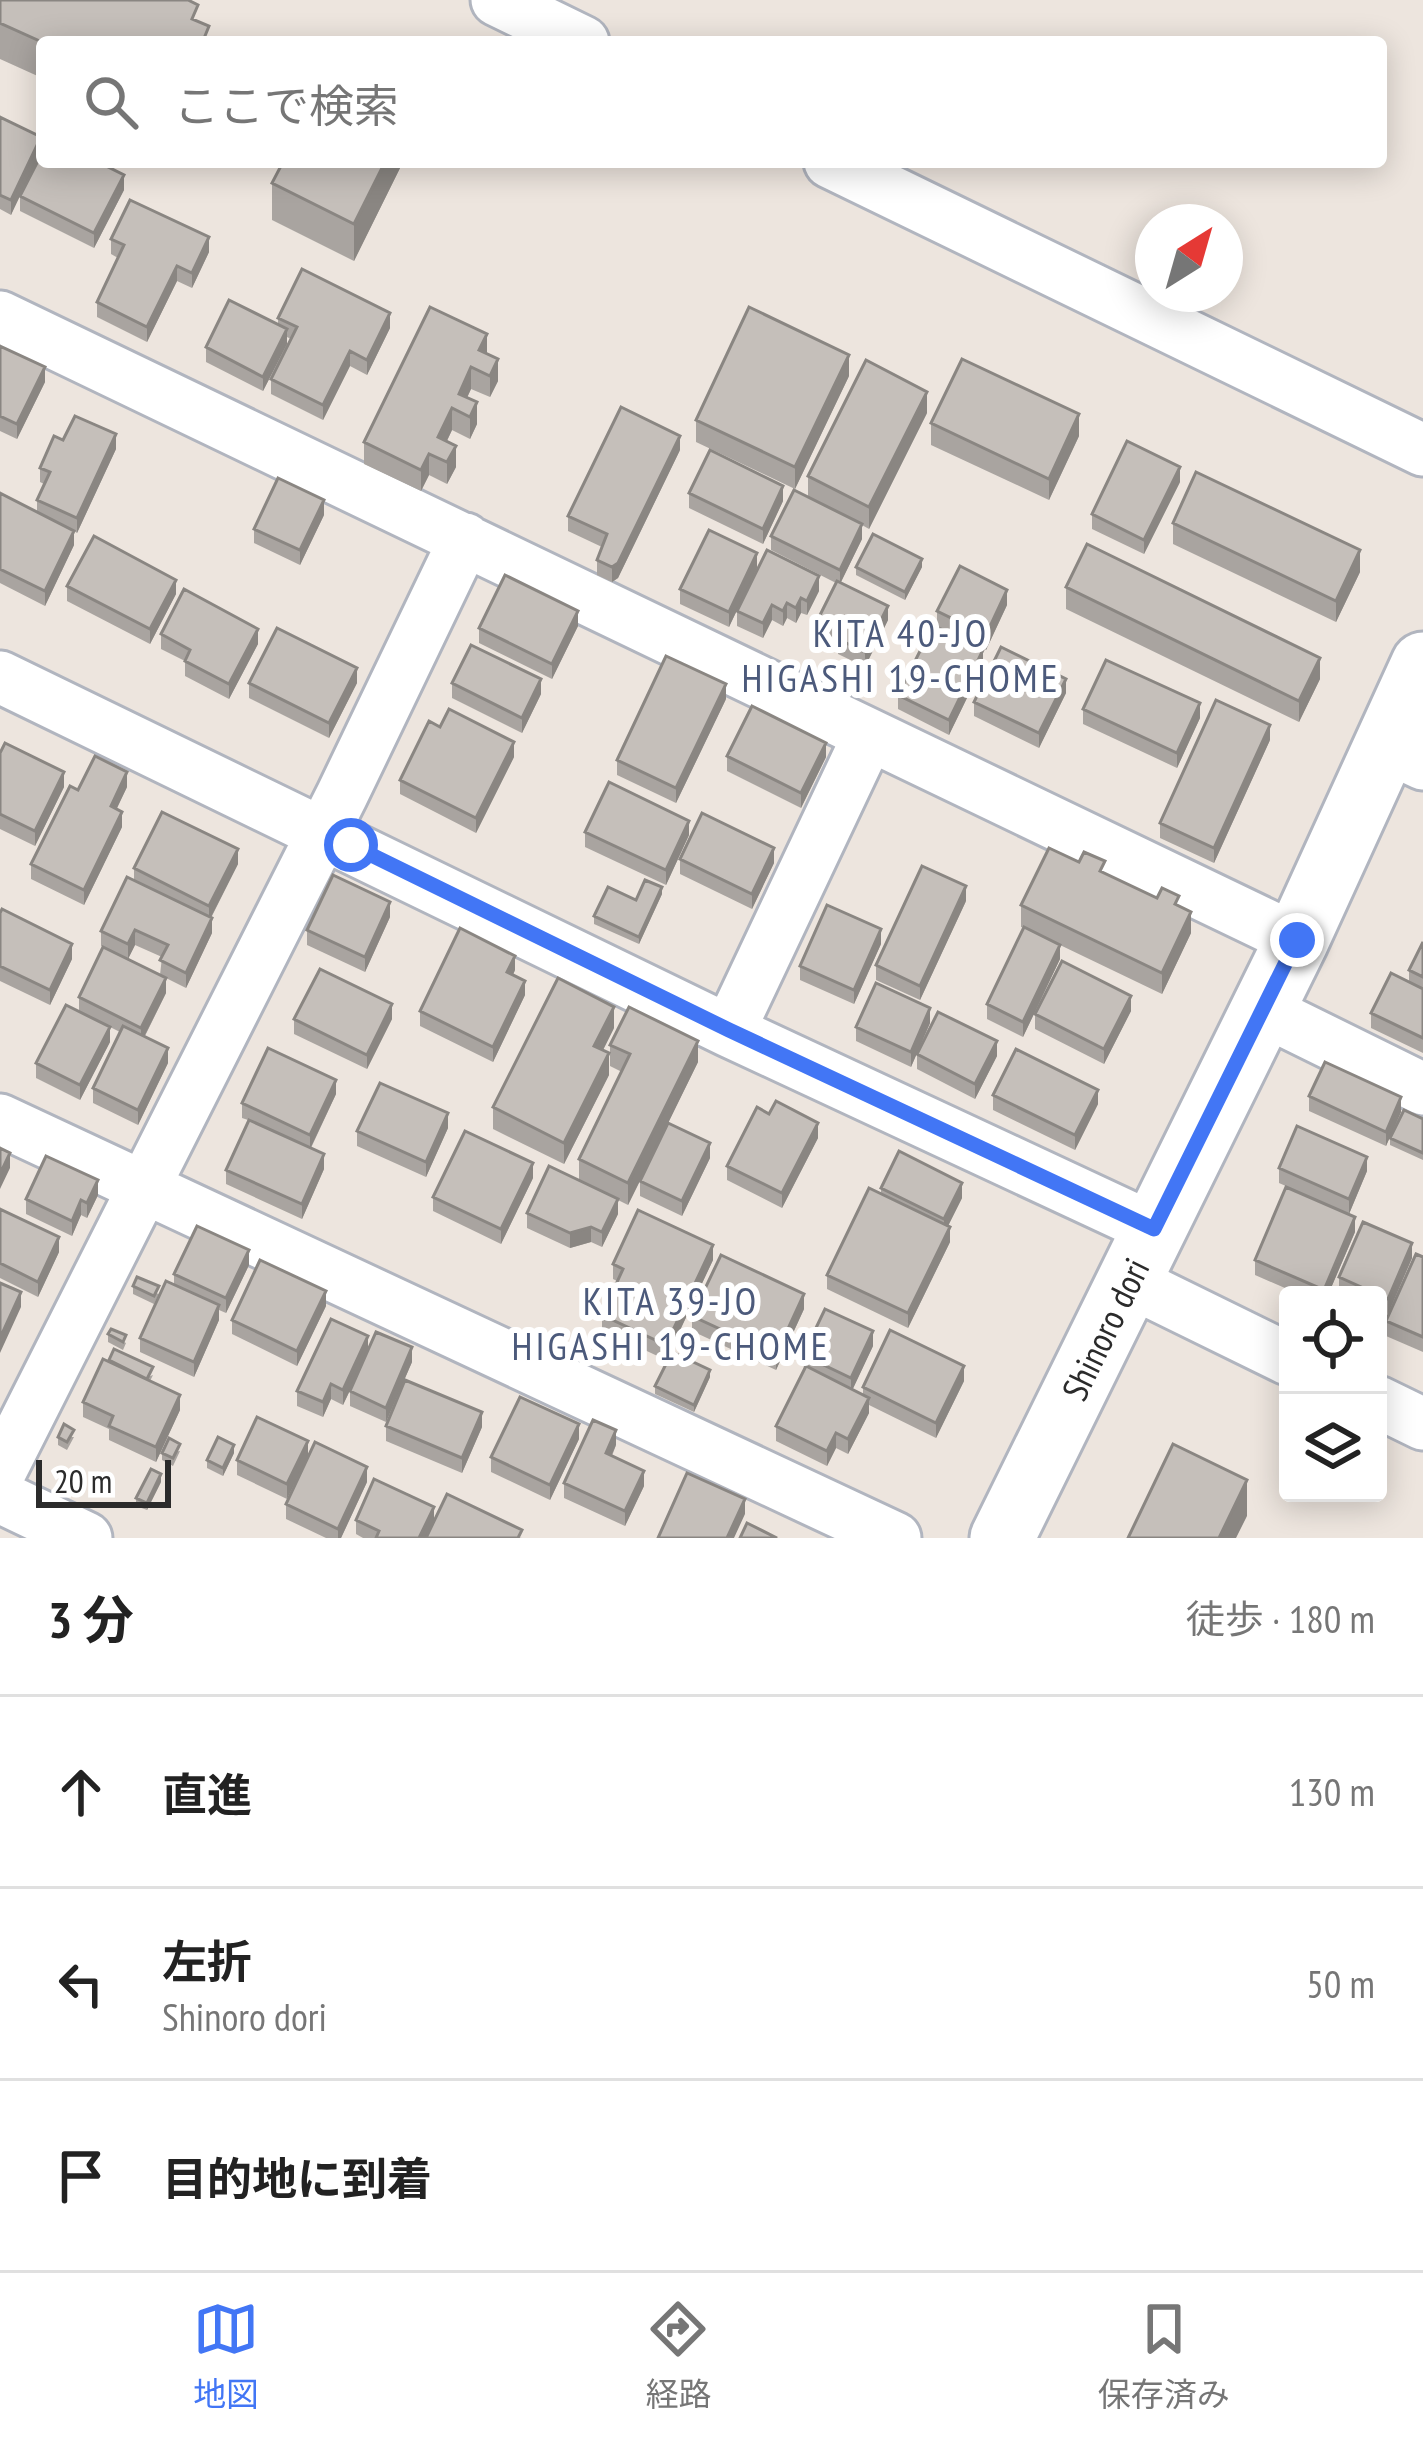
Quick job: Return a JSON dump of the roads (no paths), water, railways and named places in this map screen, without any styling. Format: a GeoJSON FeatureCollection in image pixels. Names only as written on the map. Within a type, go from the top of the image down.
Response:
{"type":"FeatureCollection","features":[{"type":"Feature","properties":{"kind":"street"},"geometry":{"type":"LineString","coordinates":[[497,0],[572,36]]}},
{"type":"Feature","properties":{"kind":"street"},"geometry":{"type":"LineString","coordinates":[[842,168],[1423,450]]}},
{"type":"Feature","properties":{"kind":"street"},"geometry":{"type":"LineString","coordinates":[[0,317],[1297,940]]}},
{"type":"Feature","properties":{"kind":"street"},"geometry":{"type":"LineString","coordinates":[[0,1472],[465,539]]}},
{"type":"Feature","properties":{"kind":"street","name":"Shinoro dori"},"geometry":{"type":"LineString","coordinates":[[1002,1538],[1297,940],[1405,756],[1423,664]]}},
{"type":"Feature","properties":{"kind":"street"},"geometry":{"type":"LineString","coordinates":[[0,677],[729,1030],[1142,1255],[1279,1353]]}},
{"type":"Feature","properties":{"kind":"street"},"geometry":{"type":"LineString","coordinates":[[729,1030],[868,736]]}},
{"type":"Feature","properties":{"kind":"street"},"geometry":{"type":"LineString","coordinates":[[1263,1010],[1423,1089]]}},
{"type":"Feature","properties":{"kind":"street"},"geometry":{"type":"LineString","coordinates":[[0,1120],[895,1538]]}},
{"type":"Feature","properties":{"kind":"street"},"geometry":{"type":"LineString","coordinates":[[1387,1406],[1423,1424]]}},
{"type":"Feature","properties":{"kind":"street"},"geometry":{"type":"LineString","coordinates":[[0,1497],[86,1538]]}},
{"type":"Feature","properties":{"kind":"district","name":"KITA 40-JO HIGASHI 19-CHOME"},"geometry":{"type":"Point","coordinates":[901,654]}},
{"type":"Feature","properties":{"kind":"district","name":"KITA 39-JO HIGASHI 19-CHOME"},"geometry":{"type":"Point","coordinates":[671,1322]}}]}
